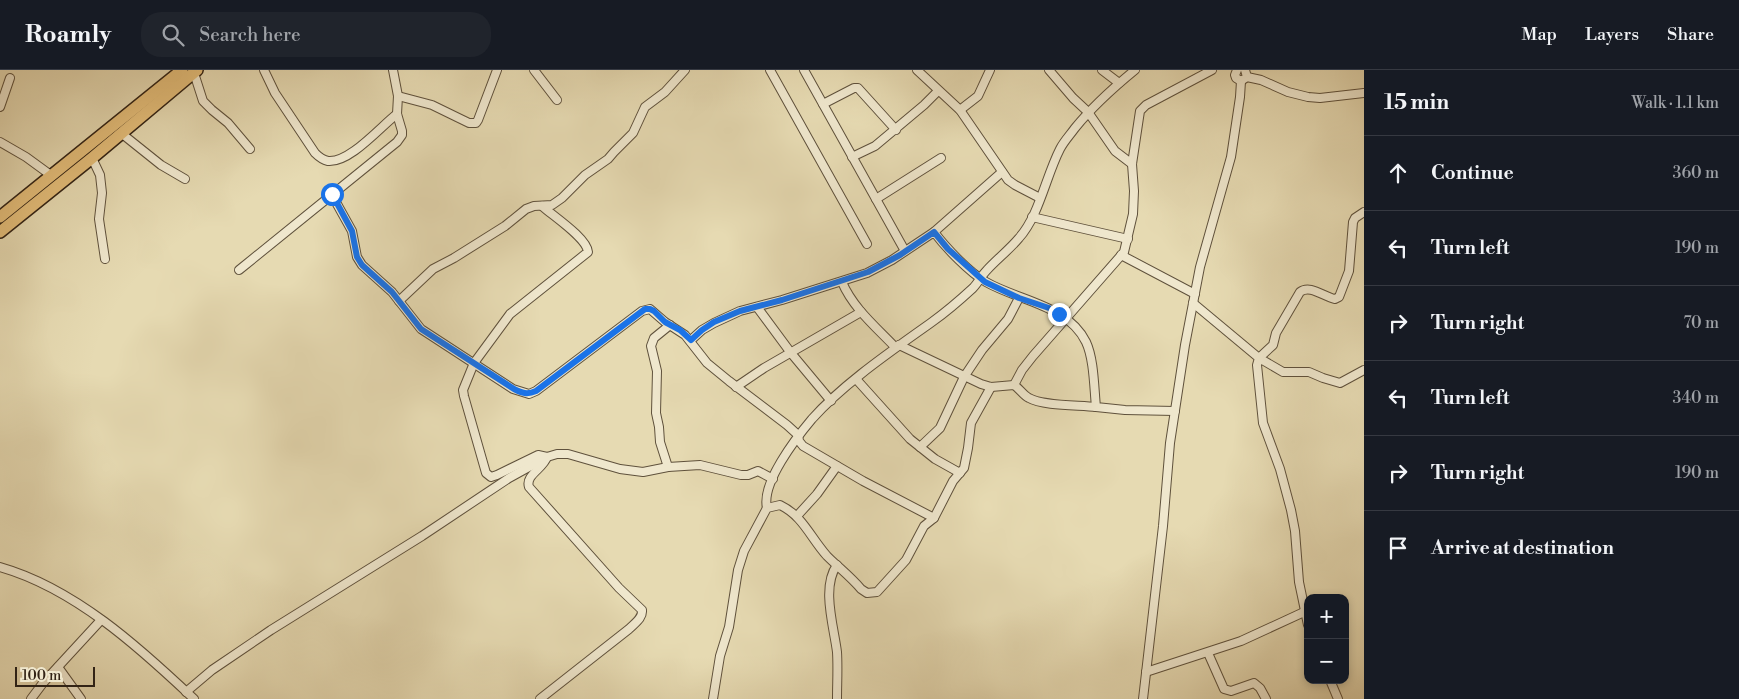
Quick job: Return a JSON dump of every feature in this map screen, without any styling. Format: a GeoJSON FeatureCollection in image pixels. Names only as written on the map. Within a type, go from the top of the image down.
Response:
{"type":"FeatureCollection","features":[{"type":"Feature","properties":{"kind":"highway"},"geometry":{"type":"LineString","coordinates":[[0,217],[182,70]]}},
{"type":"Feature","properties":{"kind":"highway"},"geometry":{"type":"LineString","coordinates":[[0,232],[196,72]]}},
{"type":"Feature","properties":{"kind":"street"},"geometry":{"type":"LineString","coordinates":[[264,70],[275,93],[315,153],[322,159],[329,161],[338,160],[348,155],[398,114]]}},
{"type":"Feature","properties":{"kind":"street"},"geometry":{"type":"LineString","coordinates":[[238,270],[396,142],[402,135],[393,70]]}},
{"type":"Feature","properties":{"kind":"street"},"geometry":{"type":"LineString","coordinates":[[398,96],[432,106],[469,123],[476,123],[497,70]]}},
{"type":"Feature","properties":{"kind":"street"},"geometry":{"type":"LineString","coordinates":[[534,70],[557,100]]}},
{"type":"Feature","properties":{"kind":"street"},"geometry":{"type":"LineString","coordinates":[[399,300],[433,269],[504,226],[526,209],[534,206],[552,205],[562,198],[585,175],[608,159],[632,133],[645,107],[665,92],[685,70]]}},
{"type":"Feature","properties":{"kind":"street"},"geometry":{"type":"LineString","coordinates":[[770,70],[867,244]]}},
{"type":"Feature","properties":{"kind":"street"},"geometry":{"type":"LineString","coordinates":[[804,70],[905,251]]}},
{"type":"Feature","properties":{"kind":"street"},"geometry":{"type":"LineString","coordinates":[[917,70],[960,110],[1002,172],[1015,186],[1040,198]]}},
{"type":"Feature","properties":{"kind":"street"},"geometry":{"type":"LineString","coordinates":[[960,110],[978,96],[990,70]]}},
{"type":"Feature","properties":{"kind":"street"},"geometry":{"type":"LineString","coordinates":[[1049,70],[1088,112],[1115,151],[1132,164]]}},
{"type":"Feature","properties":{"kind":"street"},"geometry":{"type":"LineString","coordinates":[[1102,70],[1119,82]]}},
{"type":"Feature","properties":{"kind":"street"},"geometry":{"type":"LineString","coordinates":[[713,699],[720,656],[729,627],[738,570],[744,551],[767,508],[766,499],[773,479],[790,446],[814,417],[856,379],[974,287],[979,278],[1019,238],[1032,217],[1060,148],[1088,112],[1119,82],[1135,70]]}},
{"type":"Feature","properties":{"kind":"street"},"geometry":{"type":"LineString","coordinates":[[1014,385],[1022,370],[1124,252],[1133,206],[1132,164],[1140,111],[1212,70]]}},
{"type":"Feature","properties":{"kind":"street"},"geometry":{"type":"LineString","coordinates":[[1237,70],[1236,78],[1247,74],[1296,95],[1320,98],[1364,93]]}},
{"type":"Feature","properties":{"kind":"street"},"geometry":{"type":"LineString","coordinates":[[196,72],[203,101],[228,123],[250,148]]}},
{"type":"Feature","properties":{"kind":"street"},"geometry":{"type":"LineString","coordinates":[[1143,699],[1170,442],[1193,303],[1200,267],[1231,157],[1240,97],[1247,74]]}},
{"type":"Feature","properties":{"kind":"street"},"geometry":{"type":"LineString","coordinates":[[0,107],[10,78]]}},
{"type":"Feature","properties":{"kind":"street"},"geometry":{"type":"LineString","coordinates":[[822,104],[854,88],[858,88],[896,130]]}},
{"type":"Feature","properties":{"kind":"street"},"geometry":{"type":"LineString","coordinates":[[852,156],[875,146],[896,130],[938,91]]}},
{"type":"Feature","properties":{"kind":"street"},"geometry":{"type":"LineString","coordinates":[[121,133],[161,165],[185,179]]}},
{"type":"Feature","properties":{"kind":"street"},"geometry":{"type":"LineString","coordinates":[[0,142],[26,157],[52,176]]}},
{"type":"Feature","properties":{"kind":"street"},"geometry":{"type":"LineString","coordinates":[[92,158],[100,175],[102,193],[98,219],[105,259]]}},
{"type":"Feature","properties":{"kind":"street"},"geometry":{"type":"LineString","coordinates":[[876,199],[941,158]]}},
{"type":"Feature","properties":{"kind":"street"},"geometry":{"type":"LineString","coordinates":[[691,340],[714,322],[740,311],[842,282],[868,272],[934,232],[1002,172]]}},
{"type":"Feature","properties":{"kind":"street"},"geometry":{"type":"LineString","coordinates":[[332,194],[352,231],[357,257],[362,265],[392,292],[421,329],[514,389],[529,394],[536,391],[642,311],[650,309],[691,340],[707,363],[787,425],[798,435],[799,441],[803,446],[934,518]]}},
{"type":"Feature","properties":{"kind":"street"},"geometry":{"type":"LineString","coordinates":[[542,206],[576,234],[588,248],[588,252],[510,314],[474,363],[463,390],[486,473],[491,477],[538,456],[547,458]]}},
{"type":"Feature","properties":{"kind":"street"},"geometry":{"type":"LineString","coordinates":[[1146,672],[1241,641],[1304,612],[1299,582],[1295,531],[1280,469],[1262,423],[1257,365],[1259,358],[1274,345],[1276,333],[1303,289],[1309,288],[1335,300],[1339,297],[1349,271],[1353,222],[1364,212]]}},
{"type":"Feature","properties":{"kind":"street"},"geometry":{"type":"LineString","coordinates":[[1032,217],[1128,239]]}},
{"type":"Feature","properties":{"kind":"street"},"geometry":{"type":"LineString","coordinates":[[934,232],[948,249],[979,278],[1019,298],[1049,308],[1066,320],[1082,336],[1090,353],[1096,406]]}},
{"type":"Feature","properties":{"kind":"street"},"geometry":{"type":"LineString","coordinates":[[1121,255],[1195,294]]}},
{"type":"Feature","properties":{"kind":"street"},"geometry":{"type":"LineString","coordinates":[[842,282],[847,295],[897,346],[964,377],[992,387],[1014,385],[1020,389],[1024,396],[1036,401],[1125,410],[1175,412]]}},
{"type":"Feature","properties":{"kind":"street"},"geometry":{"type":"LineString","coordinates":[[920,447],[940,428],[964,377],[982,350],[1008,319],[1019,298]]}},
{"type":"Feature","properties":{"kind":"street"},"geometry":{"type":"LineString","coordinates":[[1193,303],[1259,358],[1283,372],[1309,372],[1340,383],[1364,370]]}},
{"type":"Feature","properties":{"kind":"street"},"geometry":{"type":"LineString","coordinates":[[757,307],[791,353],[831,401]]}},
{"type":"Feature","properties":{"kind":"street"},"geometry":{"type":"LineString","coordinates":[[736,387],[862,312]]}},
{"type":"Feature","properties":{"kind":"street"},"geometry":{"type":"LineString","coordinates":[[668,467],[660,442],[656,413],[657,372],[651,346],[654,338],[670,324]]}},
{"type":"Feature","properties":{"kind":"street"},"geometry":{"type":"LineString","coordinates":[[856,379],[891,419],[920,447],[935,459],[960,473]]}},
{"type":"Feature","properties":{"kind":"street"},"geometry":{"type":"LineString","coordinates":[[767,508],[780,505],[797,516],[813,539],[837,565],[867,593],[877,592],[906,560],[924,526],[934,518],[953,481],[960,473],[966,462],[971,423],[992,387]]}},
{"type":"Feature","properties":{"kind":"street"},"geometry":{"type":"LineString","coordinates":[[186,692],[212,670],[271,630],[422,536],[509,478],[557,454],[568,454],[633,472],[700,465],[742,475],[758,471],[773,479]]}},
{"type":"Feature","properties":{"kind":"street"},"geometry":{"type":"LineString","coordinates":[[540,699],[629,628],[643,614],[642,610],[619,588],[529,487],[529,478],[541,468],[547,458]]}},
{"type":"Feature","properties":{"kind":"street"},"geometry":{"type":"LineString","coordinates":[[797,516],[837,466]]}},
{"type":"Feature","properties":{"kind":"street"},"geometry":{"type":"LineString","coordinates":[[837,565],[832,576],[829,606],[837,654],[837,699]]}},
{"type":"Feature","properties":{"kind":"street"},"geometry":{"type":"LineString","coordinates":[[0,568],[25,576],[82,606],[114,629],[194,699]]}},
{"type":"Feature","properties":{"kind":"street"},"geometry":{"type":"LineString","coordinates":[[31,699],[102,620]]}},
{"type":"Feature","properties":{"kind":"street"},"geometry":{"type":"LineString","coordinates":[[1208,653],[1224,689],[1232,691],[1254,683],[1260,688],[1266,699]]}},
{"type":"Feature","properties":{"kind":"street"},"geometry":{"type":"LineString","coordinates":[[58,668],[80,699]]}},
{"type":"Feature","properties":{"kind":"street"},"geometry":{"type":"LineString","coordinates":[[1332,684],[1338,699]]}},
{"type":"Feature","properties":{"kind":"route"},"geometry":{"type":"LineString","coordinates":[[332,194],[352,231],[354,248],[362,265],[392,292],[421,329],[514,389],[529,394],[536,391],[645,309],[654,311],[665,322],[680,330],[691,340],[714,322],[740,311],[842,282],[868,272],[900,255],[934,232],[948,249],[985,282],[1019,298],[1049,308],[1059,314]]}}]}
